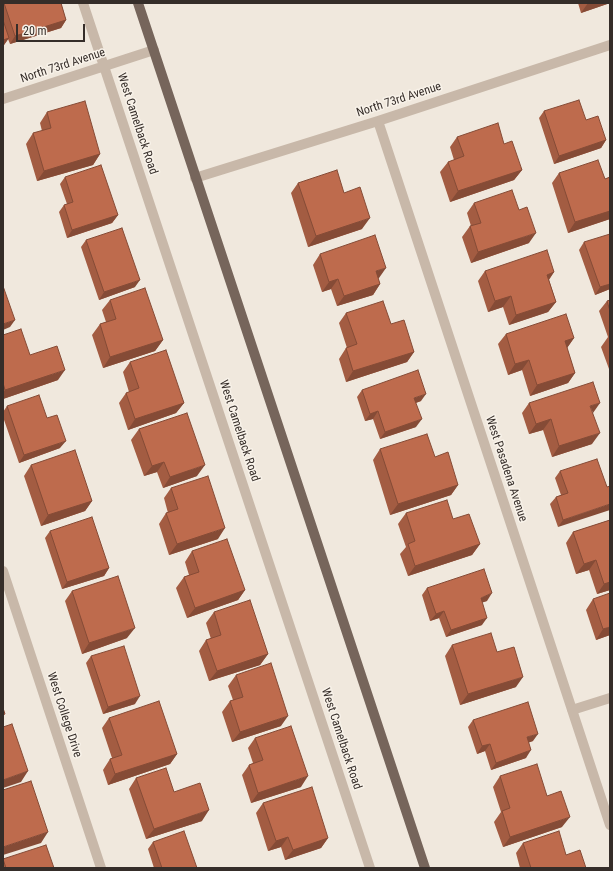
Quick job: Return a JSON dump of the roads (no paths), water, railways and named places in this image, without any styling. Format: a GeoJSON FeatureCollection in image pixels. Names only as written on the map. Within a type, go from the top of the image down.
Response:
{"type":"FeatureCollection","features":[{"type":"Feature","properties":{"kind":"main road"},"geometry":{"type":"LineString","coordinates":[[138,3],[425,868]]}},
{"type":"Feature","properties":{"kind":"street","name":"West Camelback Road"},"geometry":{"type":"LineString","coordinates":[[83,3],[370,868]]}},
{"type":"Feature","properties":{"kind":"street","name":"North 73rd Avenue"},"geometry":{"type":"LineString","coordinates":[[195,178],[378,121],[610,45]]}},
{"type":"Feature","properties":{"kind":"street","name":"North 73rd Avenue"},"geometry":{"type":"LineString","coordinates":[[3,99],[154,50]]}},
{"type":"Feature","properties":{"kind":"street","name":"West Pasadena Avenue"},"geometry":{"type":"LineString","coordinates":[[378,121],[610,825]]}},
{"type":"Feature","properties":{"kind":"street","name":"West College Drive"},"geometry":{"type":"LineString","coordinates":[[3,571],[101,868]]}},
{"type":"Feature","properties":{"kind":"street"},"geometry":{"type":"LineString","coordinates":[[572,710],[610,698]]}}]}
